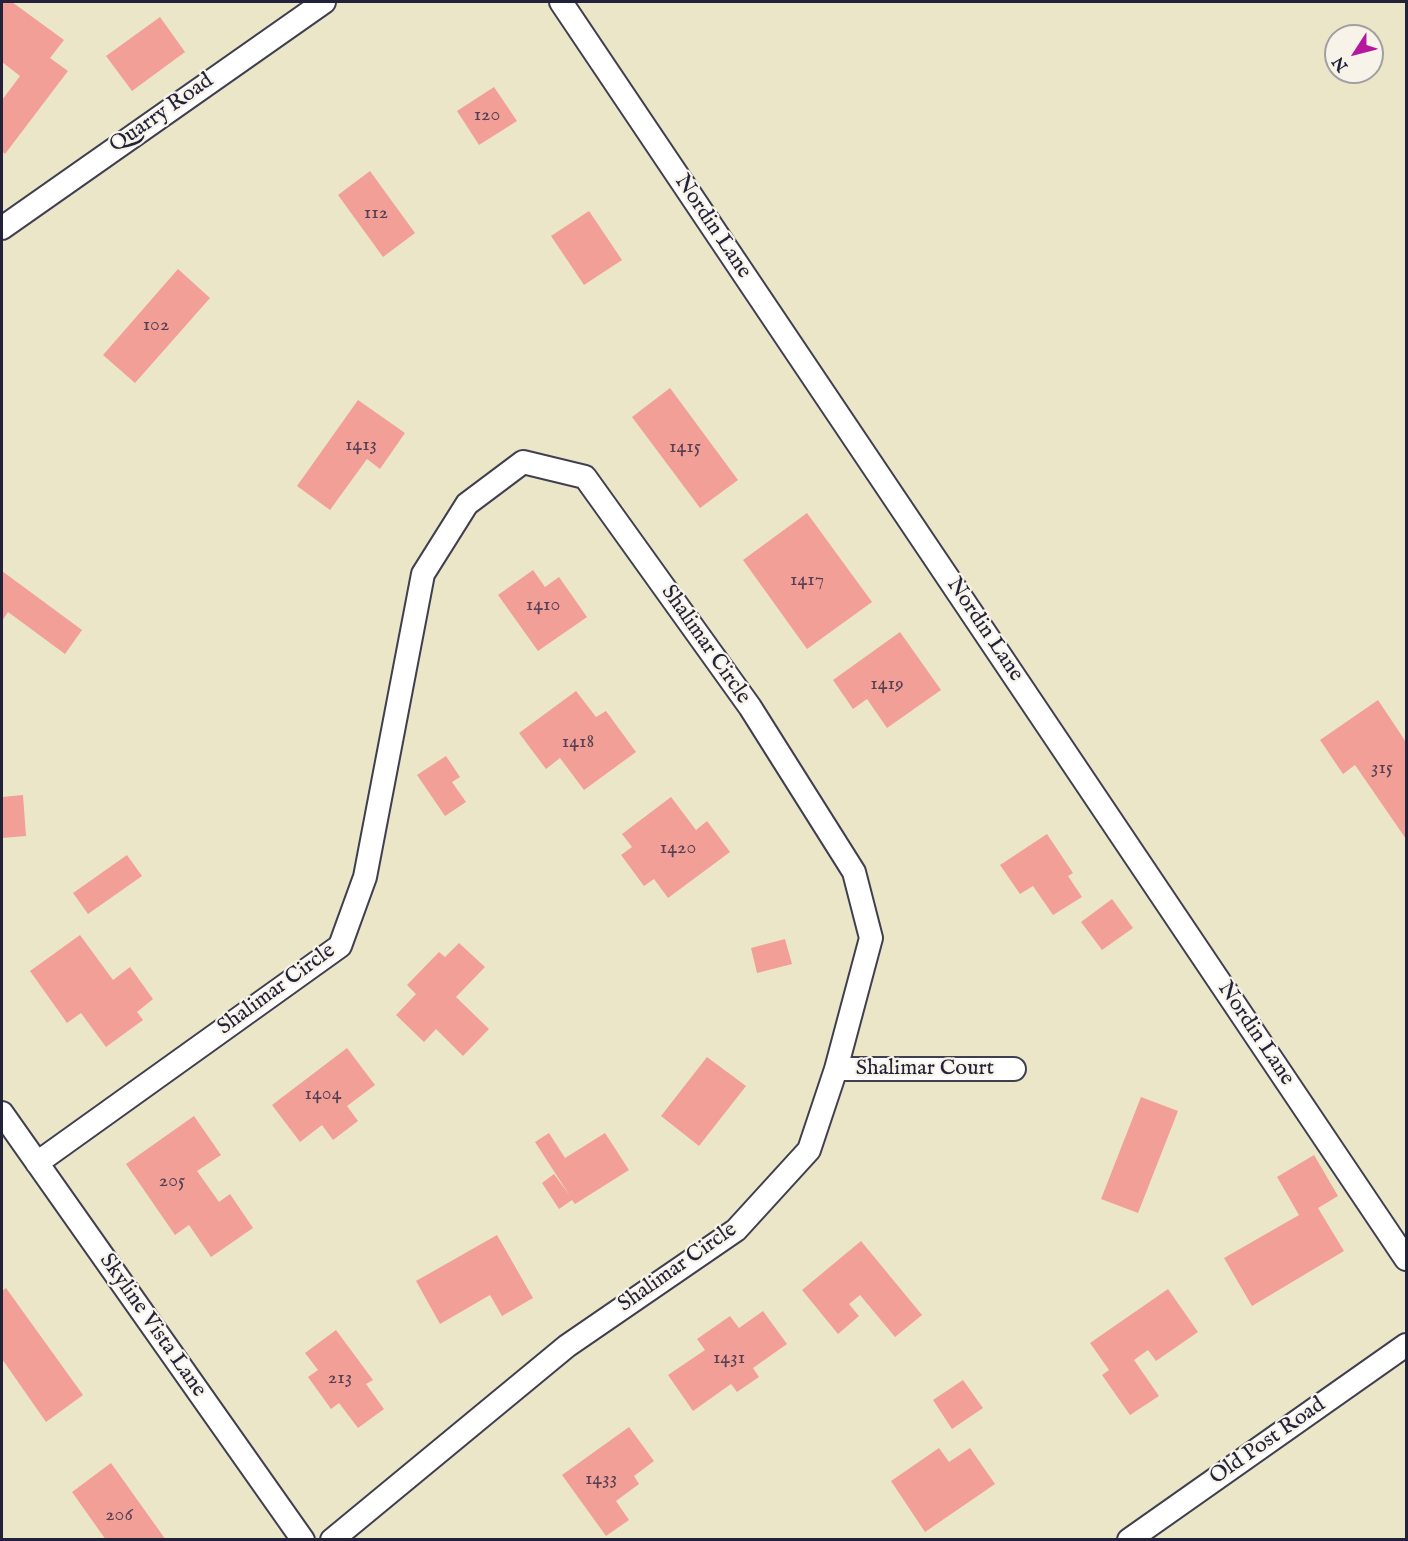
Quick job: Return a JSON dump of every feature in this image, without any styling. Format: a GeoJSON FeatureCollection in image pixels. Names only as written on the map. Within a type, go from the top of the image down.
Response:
{"type":"FeatureCollection","features":[{"type":"Feature","properties":{"kind":"street","name":"Quarry Road"},"geometry":{"type":"LineString","coordinates":[[2,228],[324,2]]}},
{"type":"Feature","properties":{"kind":"street","name":"Nordin Lane"},"geometry":{"type":"LineString","coordinates":[[561,2],[1407,1259]]}},
{"type":"Feature","properties":{"kind":"street","name":"Shalimar Circle"},"geometry":{"type":"LineString","coordinates":[[37,1163],[340,946],[365,877],[423,574],[467,504],[523,462],[585,477],[750,707],[854,872],[871,938],[836,1069],[809,1150],[736,1230],[567,1346],[332,1539]]}},
{"type":"Feature","properties":{"kind":"street","name":"Shalimar Court"},"geometry":{"type":"LineString","coordinates":[[836,1069],[1014,1069]]}},
{"type":"Feature","properties":{"kind":"street","name":"Skyline Vista Lane"},"geometry":{"type":"LineString","coordinates":[[2,1113],[303,1539]]}},
{"type":"Feature","properties":{"kind":"street","name":"Old Post Road"},"geometry":{"type":"LineString","coordinates":[[1129,1539],[1407,1345]]}},
{"type":"Feature","properties":{"kind":"building"},"geometry":{"type":"Polygon","coordinates":[[[2,2],[12,2],[64,40],[50,58],[68,71],[5,154],[2,151],[2,100],[20,76],[2,62],[2,2]]]}},
{"type":"Feature","properties":{"kind":"building"},"geometry":{"type":"Polygon","coordinates":[[[160,17],[185,52],[132,91],[106,56],[160,17]]]}},
{"type":"Feature","properties":{"kind":"building"},"geometry":{"type":"Polygon","coordinates":[[[494,87],[517,121],[479,145],[457,111],[494,87]]]}},
{"type":"Feature","properties":{"kind":"building"},"geometry":{"type":"Polygon","coordinates":[[[370,171],[415,233],[383,257],[338,195],[370,171]]]}},
{"type":"Feature","properties":{"kind":"building"},"geometry":{"type":"Polygon","coordinates":[[[589,211],[622,260],[584,285],[551,236],[589,211]]]}},
{"type":"Feature","properties":{"kind":"building"},"geometry":{"type":"Polygon","coordinates":[[[178,269],[210,298],[135,383],[103,355],[178,269]]]}},
{"type":"Feature","properties":{"kind":"building"},"geometry":{"type":"Polygon","coordinates":[[[670,388],[738,480],[700,508],[632,417],[670,388]]]}},
{"type":"Feature","properties":{"kind":"building"},"geometry":{"type":"Polygon","coordinates":[[[358,400],[405,433],[380,469],[367,459],[330,510],[297,486],[358,400]]]}},
{"type":"Feature","properties":{"kind":"building"},"geometry":{"type":"Polygon","coordinates":[[[807,513],[872,602],[807,649],[743,560],[807,513]]]}},
{"type":"Feature","properties":{"kind":"building"},"geometry":{"type":"Polygon","coordinates":[[[533,570],[545,587],[559,577],[587,617],[538,651],[498,595],[533,570]]]}},
{"type":"Feature","properties":{"kind":"building"},"geometry":{"type":"Polygon","coordinates":[[[2,571],[82,630],[65,654],[8,612],[2,621],[2,571]]]}},
{"type":"Feature","properties":{"kind":"building"},"geometry":{"type":"Polygon","coordinates":[[[900,632],[941,690],[887,728],[867,699],[853,709],[833,680],[900,632]]]}},
{"type":"Feature","properties":{"kind":"building"},"geometry":{"type":"Polygon","coordinates":[[[576,691],[596,717],[606,711],[636,752],[584,790],[560,758],[546,769],[519,733],[576,691]]]}},
{"type":"Feature","properties":{"kind":"building"},"geometry":{"type":"Polygon","coordinates":[[[1378,700],[1406,742],[1406,839],[1355,765],[1343,774],[1320,740],[1378,700]]]}},
{"type":"Feature","properties":{"kind":"building"},"geometry":{"type":"Polygon","coordinates":[[[446,756],[460,777],[452,782],[466,802],[445,816],[417,775],[446,756]]]}},
{"type":"Feature","properties":{"kind":"building"},"geometry":{"type":"Polygon","coordinates":[[[23,795],[26,836],[2,838],[2,797],[23,795]]]}},
{"type":"Feature","properties":{"kind":"building"},"geometry":{"type":"Polygon","coordinates":[[[671,797],[696,830],[707,821],[730,852],[668,898],[654,879],[644,886],[621,855],[632,847],[622,834],[671,797]]]}},
{"type":"Feature","properties":{"kind":"building"},"geometry":{"type":"Polygon","coordinates":[[[1047,834],[1073,873],[1068,876],[1082,897],[1053,915],[1033,886],[1020,894],[1000,865],[1047,834]]]}},
{"type":"Feature","properties":{"kind":"building"},"geometry":{"type":"Polygon","coordinates":[[[127,855],[142,876],[88,914],[73,893],[127,855]]]}},
{"type":"Feature","properties":{"kind":"building"},"geometry":{"type":"Polygon","coordinates":[[[1112,899],[1133,928],[1102,950],[1081,922],[1112,899]]]}},
{"type":"Feature","properties":{"kind":"building"},"geometry":{"type":"Polygon","coordinates":[[[80,935],[113,980],[130,967],[153,999],[137,1012],[143,1020],[106,1047],[81,1013],[67,1023],[30,971],[80,935]]]}},
{"type":"Feature","properties":{"kind":"building"},"geometry":{"type":"Polygon","coordinates":[[[785,939],[792,964],[757,973],[751,948],[785,939]]]}},
{"type":"Feature","properties":{"kind":"building"},"geometry":{"type":"Polygon","coordinates":[[[459,943],[485,967],[456,997],[489,1029],[463,1056],[436,1029],[424,1042],[396,1015],[416,994],[407,985],[439,952],[445,957],[459,943]]]}},
{"type":"Feature","properties":{"kind":"building"},"geometry":{"type":"Polygon","coordinates":[[[347,1048],[375,1085],[347,1106],[358,1121],[333,1140],[322,1125],[300,1142],[272,1105],[347,1048]]]}},
{"type":"Feature","properties":{"kind":"building"},"geometry":{"type":"Polygon","coordinates":[[[707,1057],[746,1086],[699,1146],[661,1116],[707,1057]]]}},
{"type":"Feature","properties":{"kind":"building"},"geometry":{"type":"Polygon","coordinates":[[[1141,1097],[1178,1111],[1138,1213],[1101,1199],[1141,1097]]]}},
{"type":"Feature","properties":{"kind":"building"},"geometry":{"type":"Polygon","coordinates":[[[194,1116],[221,1155],[197,1171],[219,1202],[230,1194],[253,1228],[211,1257],[189,1225],[175,1235],[126,1164],[194,1116]]]}},
{"type":"Feature","properties":{"kind":"building"},"geometry":{"type":"Polygon","coordinates":[[[549,1133],[565,1158],[605,1133],[629,1170],[575,1204],[572,1200],[559,1209],[542,1183],[554,1174],[570,1196],[535,1142],[549,1133]]]}},
{"type":"Feature","properties":{"kind":"building"},"geometry":{"type":"Polygon","coordinates":[[[1314,1155],[1338,1196],[1318,1208],[1344,1251],[1252,1306],[1224,1258],[1299,1215],[1277,1177],[1314,1155]]]}},
{"type":"Feature","properties":{"kind":"building"},"geometry":{"type":"Polygon","coordinates":[[[497,1235],[533,1298],[502,1316],[490,1295],[440,1324],[416,1281],[497,1235]]]}},
{"type":"Feature","properties":{"kind":"building"},"geometry":{"type":"Polygon","coordinates":[[[861,1241],[922,1315],[895,1337],[860,1295],[849,1304],[859,1316],[838,1334],[802,1290],[861,1241]]]}},
{"type":"Feature","properties":{"kind":"building"},"geometry":{"type":"Polygon","coordinates":[[[6,1288],[83,1395],[46,1422],[2,1359],[2,1291],[6,1288]]]}},
{"type":"Feature","properties":{"kind":"building"},"geometry":{"type":"Polygon","coordinates":[[[1168,1289],[1198,1332],[1156,1361],[1148,1350],[1134,1360],[1159,1396],[1130,1415],[1102,1375],[1109,1370],[1090,1343],[1168,1289]]]}},
{"type":"Feature","properties":{"kind":"building"},"geometry":{"type":"Polygon","coordinates":[[[763,1311],[787,1344],[753,1368],[759,1377],[737,1392],[731,1384],[693,1411],[668,1375],[705,1350],[697,1339],[730,1316],[739,1328],[763,1311]]]}},
{"type":"Feature","properties":{"kind":"building"},"geometry":{"type":"Polygon","coordinates":[[[336,1330],[373,1380],[366,1384],[384,1409],[358,1428],[339,1403],[331,1409],[308,1377],[318,1370],[305,1353],[336,1330]]]}},
{"type":"Feature","properties":{"kind":"building"},"geometry":{"type":"Polygon","coordinates":[[[963,1380],[983,1408],[952,1429],[933,1400],[963,1380]]]}},
{"type":"Feature","properties":{"kind":"building"},"geometry":{"type":"Polygon","coordinates":[[[629,1427],[654,1461],[634,1476],[639,1484],[616,1501],[629,1520],[606,1536],[562,1475],[629,1427]]]}},
{"type":"Feature","properties":{"kind":"building"},"geometry":{"type":"Polygon","coordinates":[[[939,1448],[949,1462],[970,1448],[995,1484],[925,1532],[891,1481],[939,1448]]]}},
{"type":"Feature","properties":{"kind":"building"},"geometry":{"type":"Polygon","coordinates":[[[111,1463],[166,1540],[106,1540],[72,1492],[111,1463]]]}}]}
